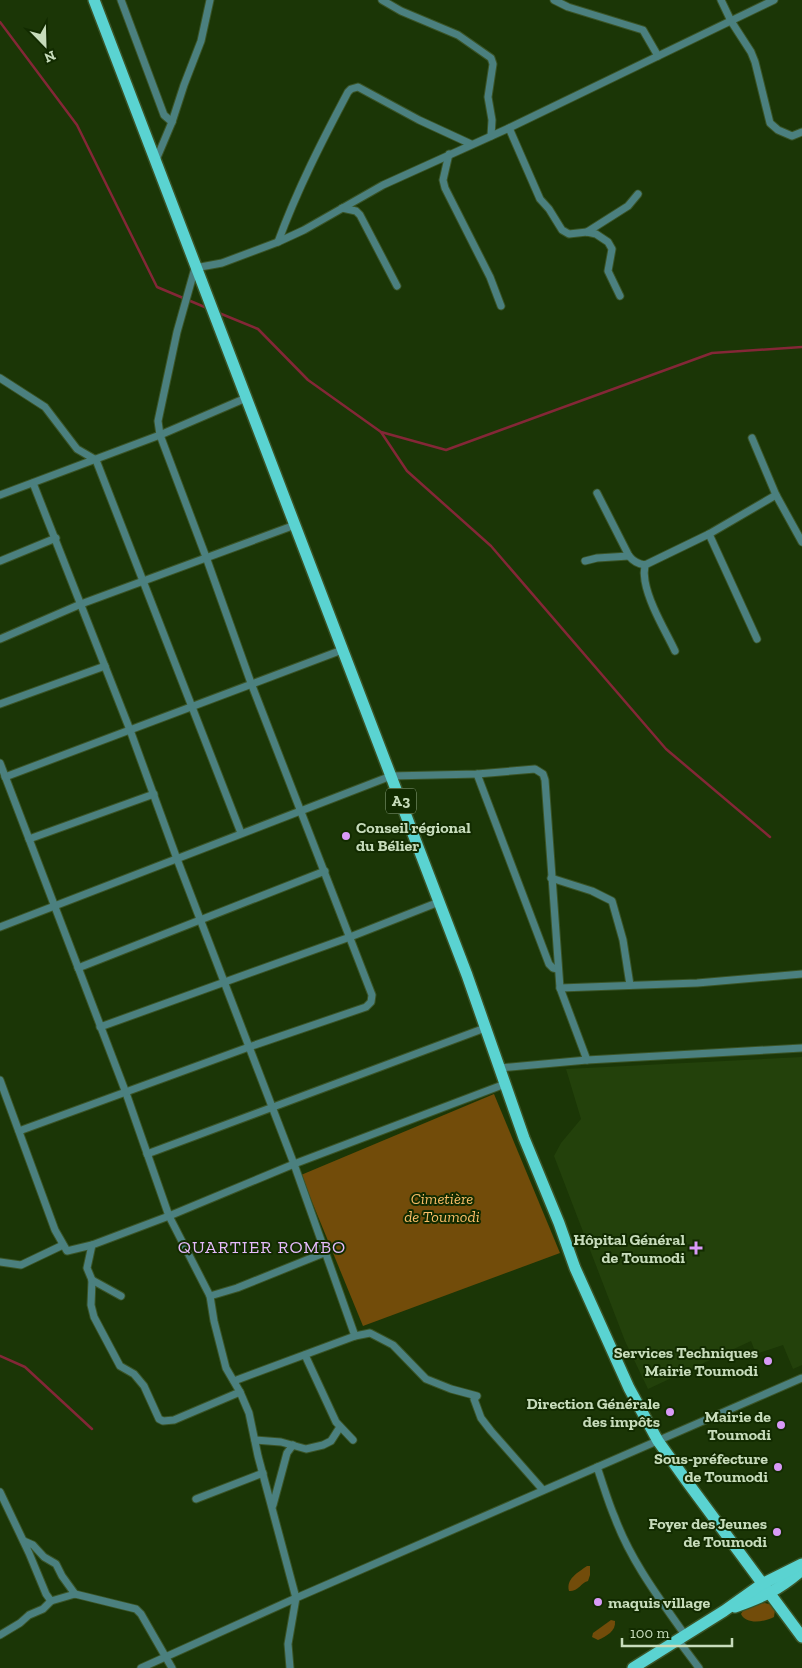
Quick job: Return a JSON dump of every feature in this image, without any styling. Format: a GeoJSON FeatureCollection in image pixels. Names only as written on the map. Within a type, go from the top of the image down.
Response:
{"type":"FeatureCollection","features":[{"type":"Feature","properties":{"kind":"main road","name":"A3"},"geometry":{"type":"LineString","coordinates":[[94,0],[439,902],[505,1084],[586,1294],[629,1388],[658,1441],[802,1637]]}},
{"type":"Feature","properties":{"kind":"main road"},"geometry":{"type":"LineString","coordinates":[[634,1668],[724,1611],[762,1584],[802,1564]]}},
{"type":"Feature","properties":{"kind":"main road"},"geometry":{"type":"LineString","coordinates":[[724,1611],[769,1594],[788,1583],[802,1570]]}},
{"type":"Feature","properties":{"kind":"street"},"geometry":{"type":"LineString","coordinates":[[121,0],[164,115],[172,122]]}},
{"type":"Feature","properties":{"kind":"street"},"geometry":{"type":"LineString","coordinates":[[156,161],[202,41],[210,0]]}},
{"type":"Feature","properties":{"kind":"street"},"geometry":{"type":"LineString","coordinates":[[554,0],[568,7],[643,30],[658,56]]}},
{"type":"Feature","properties":{"kind":"street"},"geometry":{"type":"LineString","coordinates":[[721,0],[755,62],[770,123],[778,130],[792,136],[802,132]]}},
{"type":"Feature","properties":{"kind":"street"},"geometry":{"type":"LineString","coordinates":[[19,1131],[249,1047],[366,1007],[372,995],[251,683],[160,435],[158,421],[177,332],[195,268],[222,263],[304,230],[383,185],[509,128],[774,0]]}},
{"type":"Feature","properties":{"kind":"street"},"geometry":{"type":"LineString","coordinates":[[386,1],[401,10],[458,35],[491,58],[493,64],[488,97],[492,120],[491,136]]}},
{"type":"Feature","properties":{"kind":"street"},"geometry":{"type":"LineString","coordinates":[[278,242],[291,206],[351,89],[358,87],[419,120],[471,144]]}},
{"type":"Feature","properties":{"kind":"street"},"geometry":{"type":"LineString","coordinates":[[509,128],[540,199],[549,209],[562,230],[569,234],[587,232],[596,234],[611,246],[608,271],[620,296]]}},
{"type":"Feature","properties":{"kind":"street"},"geometry":{"type":"LineString","coordinates":[[449,154],[443,180],[445,188],[490,277],[501,306]]}},
{"type":"Feature","properties":{"kind":"street"},"geometry":{"type":"LineString","coordinates":[[587,232],[628,206],[638,194]]}},
{"type":"Feature","properties":{"kind":"street"},"geometry":{"type":"LineString","coordinates":[[342,208],[356,211],[360,215],[397,286]]}},
{"type":"Feature","properties":{"kind":"street"},"geometry":{"type":"LineString","coordinates":[[0,378],[45,407],[77,449],[96,460],[241,833]]}},
{"type":"Feature","properties":{"kind":"street"},"geometry":{"type":"LineString","coordinates":[[0,495],[160,435],[246,398]]}},
{"type":"Feature","properties":{"kind":"street"},"geometry":{"type":"LineString","coordinates":[[752,438],[776,496],[802,542]]}},
{"type":"Feature","properties":{"kind":"street"},"geometry":{"type":"LineString","coordinates":[[33,483],[130,730],[200,920],[294,1164],[355,1336]]}},
{"type":"Feature","properties":{"kind":"street"},"geometry":{"type":"LineString","coordinates":[[597,493],[629,556],[632,560],[645,565],[708,534],[776,496]]}},
{"type":"Feature","properties":{"kind":"street"},"geometry":{"type":"LineString","coordinates":[[0,638],[81,604],[295,524]]}},
{"type":"Feature","properties":{"kind":"street"},"geometry":{"type":"LineString","coordinates":[[708,534],[757,638]]}},
{"type":"Feature","properties":{"kind":"street"},"geometry":{"type":"LineString","coordinates":[[0,561],[56,538]]}},
{"type":"Feature","properties":{"kind":"street"},"geometry":{"type":"LineString","coordinates":[[585,561],[597,558],[629,556]]}},
{"type":"Feature","properties":{"kind":"street"},"geometry":{"type":"LineString","coordinates":[[645,565],[644,580],[658,616],[675,651]]}},
{"type":"Feature","properties":{"kind":"street"},"geometry":{"type":"LineString","coordinates":[[5,777],[342,650]]}},
{"type":"Feature","properties":{"kind":"street"},"geometry":{"type":"LineString","coordinates":[[0,704],[105,666]]}},
{"type":"Feature","properties":{"kind":"street"},"geometry":{"type":"LineString","coordinates":[[0,763],[126,1093],[169,1216],[210,1296],[214,1321],[226,1368],[240,1392],[249,1413],[296,1598],[288,1644],[290,1668]]}},
{"type":"Feature","properties":{"kind":"street"},"geometry":{"type":"LineString","coordinates":[[0,926],[391,776],[477,774],[535,769],[543,774],[560,988],[587,1060]]}},
{"type":"Feature","properties":{"kind":"street"},"geometry":{"type":"LineString","coordinates":[[477,774],[549,964],[553,968],[558,969]]}},
{"type":"Feature","properties":{"kind":"street"},"geometry":{"type":"LineString","coordinates":[[29,839],[154,794]]}},
{"type":"Feature","properties":{"kind":"street"},"geometry":{"type":"LineString","coordinates":[[78,968],[325,871]]}},
{"type":"Feature","properties":{"kind":"street"},"geometry":{"type":"LineString","coordinates":[[551,878],[592,891],[612,901],[623,940],[630,985]]}},
{"type":"Feature","properties":{"kind":"street"},"geometry":{"type":"LineString","coordinates":[[100,1027],[350,937],[439,902]]}},
{"type":"Feature","properties":{"kind":"street"},"geometry":{"type":"LineString","coordinates":[[560,988],[697,983],[802,974]]}},
{"type":"Feature","properties":{"kind":"street"},"geometry":{"type":"LineString","coordinates":[[147,1154],[486,1028]]}},
{"type":"Feature","properties":{"kind":"street"},"geometry":{"type":"LineString","coordinates":[[500,1068],[587,1060],[802,1048]]}},
{"type":"Feature","properties":{"kind":"street"},"geometry":{"type":"LineString","coordinates":[[0,1080],[42,1197],[67,1251],[92,1245],[169,1216],[294,1164],[505,1084]]}},
{"type":"Feature","properties":{"kind":"street"},"geometry":{"type":"LineString","coordinates":[[0,1262],[21,1265],[63,1245]]}},
{"type":"Feature","properties":{"kind":"street"},"geometry":{"type":"LineString","coordinates":[[92,1245],[87,1268],[92,1280],[92,1311],[120,1366],[134,1374],[144,1386],[159,1419],[163,1422],[174,1420],[240,1392]]}},
{"type":"Feature","properties":{"kind":"street"},"geometry":{"type":"LineString","coordinates":[[210,1296],[237,1288],[324,1253]]}},
{"type":"Feature","properties":{"kind":"street"},"geometry":{"type":"LineString","coordinates":[[92,1280],[121,1296]]}},
{"type":"Feature","properties":{"kind":"street"},"geometry":{"type":"LineString","coordinates":[[234,1381],[355,1336],[370,1333],[393,1345],[426,1379],[477,1396],[474,1399],[481,1418],[543,1490]]}},
{"type":"Feature","properties":{"kind":"street"},"geometry":{"type":"LineString","coordinates":[[305,1355],[340,1427],[353,1440]]}},
{"type":"Feature","properties":{"kind":"street"},"geometry":{"type":"LineString","coordinates":[[141,1668],[296,1598],[802,1378]]}},
{"type":"Feature","properties":{"kind":"street"},"geometry":{"type":"LineString","coordinates":[[255,1440],[294,1445],[304,1449],[323,1445],[333,1438],[340,1427]]}},
{"type":"Feature","properties":{"kind":"street"},"geometry":{"type":"LineString","coordinates":[[272,1507],[288,1451],[294,1445]]}},
{"type":"Feature","properties":{"kind":"street"},"geometry":{"type":"LineString","coordinates":[[597,1467],[615,1519],[637,1564],[699,1668]]}},
{"type":"Feature","properties":{"kind":"street"},"geometry":{"type":"LineString","coordinates":[[196,1498],[263,1473]]}},
{"type":"Feature","properties":{"kind":"street"},"geometry":{"type":"LineString","coordinates":[[0,1492],[24,1541],[46,1594],[51,1601]]}},
{"type":"Feature","properties":{"kind":"street"},"geometry":{"type":"LineString","coordinates":[[24,1541],[29,1542],[44,1557],[56,1564],[75,1594]]}},
{"type":"Feature","properties":{"kind":"street"},"geometry":{"type":"LineString","coordinates":[[0,1635],[29,1615],[43,1610],[51,1601],[75,1594],[136,1609],[141,1614],[172,1668]]}},
{"type":"Feature","properties":{"kind":"shaded area","name":"Hôpital Général de Toumodi"},"geometry":{"type":"Polygon","coordinates":[[[802,1057],[802,1365],[793,1369],[783,1345],[756,1354],[751,1341],[648,1389],[625,1341],[554,1156],[561,1143],[581,1119],[566,1069],[802,1057]]]}},
{"type":"Feature","properties":{"kind":"green space","name":"Cimetière de Toumodi"},"geometry":{"type":"Polygon","coordinates":[[[494,1094],[560,1253],[363,1326],[301,1175],[494,1094]]]}},
{"type":"Feature","properties":{"kind":"green space"},"geometry":{"type":"Polygon","coordinates":[[[587,1566],[590,1566],[588,1581],[575,1590],[569,1591],[571,1580],[587,1566]]]}},
{"type":"Feature","properties":{"kind":"green space"},"geometry":{"type":"Polygon","coordinates":[[[765,1603],[772,1605],[775,1610],[774,1617],[756,1622],[747,1620],[741,1614],[748,1607],[765,1603]]]}},
{"type":"Feature","properties":{"kind":"green space"},"geometry":{"type":"Polygon","coordinates":[[[611,1620],[615,1621],[615,1625],[610,1633],[598,1640],[592,1637],[593,1633],[611,1620]]]}},
{"type":"Feature","properties":{"kind":"waterway"},"geometry":{"type":"LineString","coordinates":[[0,22],[77,125],[157,287],[207,308]]}},
{"type":"Feature","properties":{"kind":"waterway"},"geometry":{"type":"LineString","coordinates":[[219,313],[258,329],[308,380],[381,432],[446,450],[712,353],[802,347]]}},
{"type":"Feature","properties":{"kind":"waterway"},"geometry":{"type":"LineString","coordinates":[[381,432],[407,471],[491,546],[666,749],[770,837]]}},
{"type":"Feature","properties":{"kind":"waterway"},"geometry":{"type":"LineString","coordinates":[[0,1356],[25,1367],[92,1429]]}},
{"type":"Feature","properties":{"kind":"place","name":"Conseil régional du Bélier"},"geometry":{"type":"Point","coordinates":[346,836]}},
{"type":"Feature","properties":{"kind":"place","name":"Hôpital Général de Toumodi"},"geometry":{"type":"Point","coordinates":[696,1248]}},
{"type":"Feature","properties":{"kind":"place","name":"Services Techniques Mairie Toumodi"},"geometry":{"type":"Point","coordinates":[768,1361]}},
{"type":"Feature","properties":{"kind":"place","name":"Direction Générale des impôts"},"geometry":{"type":"Point","coordinates":[670,1412]}},
{"type":"Feature","properties":{"kind":"place","name":"Mairie de Toumodi"},"geometry":{"type":"Point","coordinates":[781,1425]}},
{"type":"Feature","properties":{"kind":"place","name":"Sous-préfecture de Toumodi"},"geometry":{"type":"Point","coordinates":[778,1467]}},
{"type":"Feature","properties":{"kind":"place","name":"Foyer des Jeunes de Toumodi"},"geometry":{"type":"Point","coordinates":[777,1532]}},
{"type":"Feature","properties":{"kind":"place","name":"maquis village"},"geometry":{"type":"Point","coordinates":[598,1602]}},
{"type":"Feature","properties":{"kind":"district","name":"QUARTIER ROMBO"},"geometry":{"type":"Point","coordinates":[262,1247]}}]}
